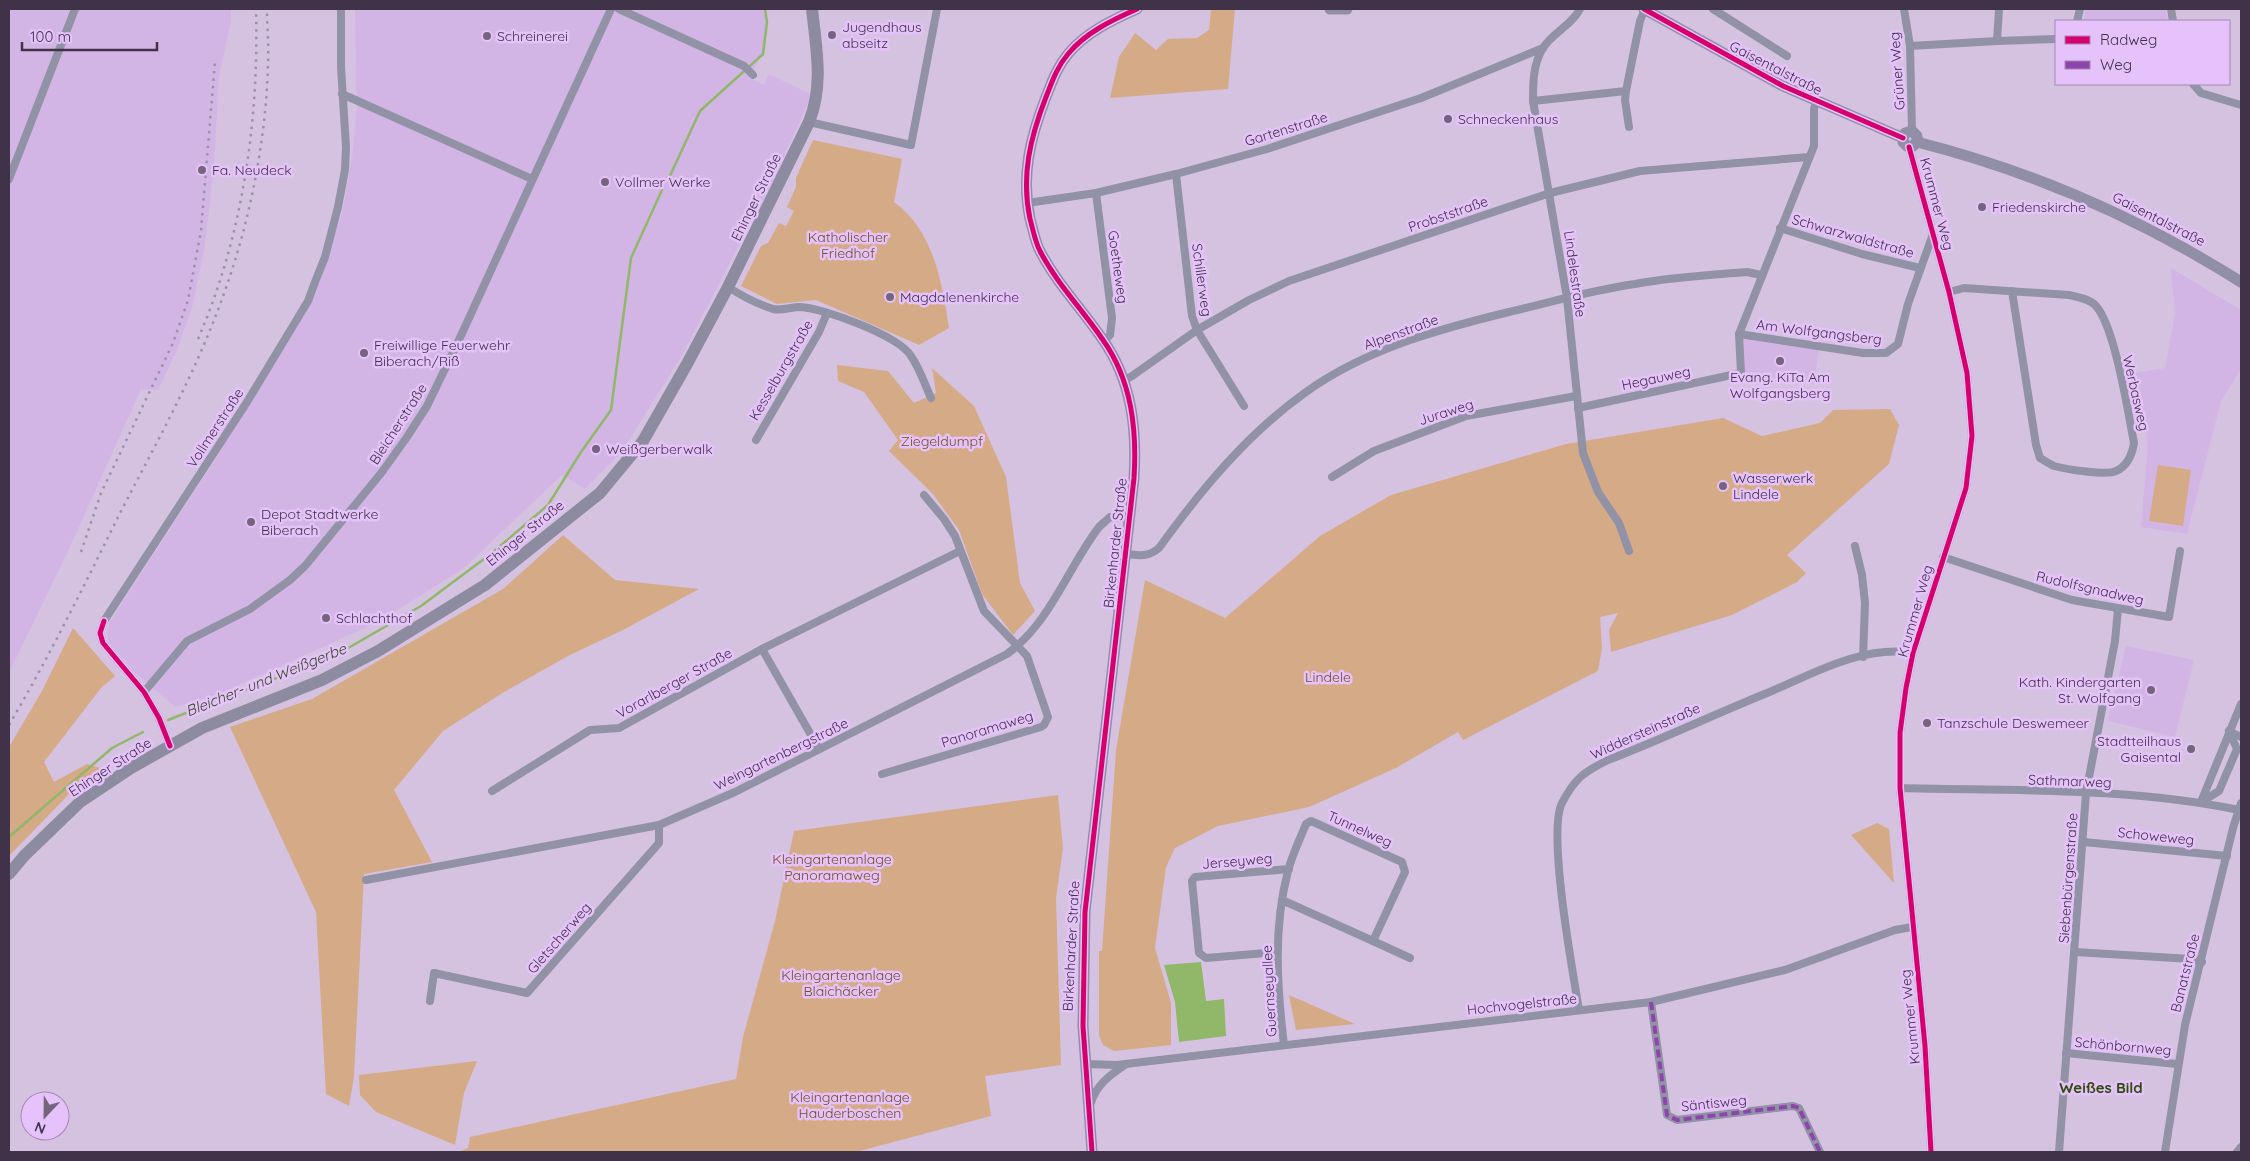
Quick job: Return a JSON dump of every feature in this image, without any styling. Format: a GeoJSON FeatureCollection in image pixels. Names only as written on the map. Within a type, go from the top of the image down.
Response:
{"type":"FeatureCollection","features":[{"type":"Feature","properties":{"kind":"main road","name":"Ehinger Straße"},"geometry":{"type":"LineString","coordinates":[[9,874],[24,856],[80,802],[131,768],[226,718],[322,680],[378,651],[485,585],[600,492],[643,441],[728,287],[810,122],[816,106],[819,83],[812,9]]}},
{"type":"Feature","properties":{"kind":"main road","name":"Birkenharder Straße"},"geometry":{"type":"LineString","coordinates":[[1092,1152],[1083,1026],[1085,912],[1134,478],[1135,429],[1123,380],[1104,341],[1064,290],[1039,250],[1027,203],[1026,164],[1035,125],[1055,72],[1068,54],[1083,39],[1114,20],[1137,9]]}},
{"type":"Feature","properties":{"kind":"main road"},"geometry":{"type":"LineString","coordinates":[[1330,9],[1347,9]]}},
{"type":"Feature","properties":{"kind":"main road","name":"Gaisentalstraße"},"geometry":{"type":"LineString","coordinates":[[1645,9],[1726,56],[1816,102],[1910,140],[2005,167],[2104,207],[2200,256],[2241,281]]}},
{"type":"Feature","properties":{"kind":"street"},"geometry":{"type":"LineString","coordinates":[[9,179],[75,9]]}},
{"type":"Feature","properties":{"kind":"street","name":"Vollmerstraße"},"geometry":{"type":"LineString","coordinates":[[170,746],[159,718],[144,692],[102,643],[100,633],[104,621],[247,402],[308,301],[325,257],[338,207],[346,147],[342,94],[341,9]]}},
{"type":"Feature","properties":{"kind":"street","name":"Bleicherstraße"},"geometry":{"type":"LineString","coordinates":[[144,692],[188,641],[250,609],[290,580],[305,566],[382,472],[427,406],[611,9]]}},
{"type":"Feature","properties":{"kind":"street"},"geometry":{"type":"LineString","coordinates":[[619,9],[744,66],[753,75]]}},
{"type":"Feature","properties":{"kind":"street"},"geometry":{"type":"LineString","coordinates":[[810,122],[911,145],[937,9]]}},
{"type":"Feature","properties":{"kind":"street","name":"Lindelestraße"},"geometry":{"type":"LineString","coordinates":[[1580,9],[1543,48],[1534,73],[1533,101],[1567,298],[1583,453],[1598,492],[1619,523],[1629,551]]}},
{"type":"Feature","properties":{"kind":"street"},"geometry":{"type":"LineString","coordinates":[[1629,127],[1624,100],[1640,21],[1645,9]]}},
{"type":"Feature","properties":{"kind":"street"},"geometry":{"type":"LineString","coordinates":[[1713,9],[1787,56]]}},
{"type":"Feature","properties":{"kind":"street","name":"Grüner Weg"},"geometry":{"type":"LineString","coordinates":[[1904,9],[1910,46],[1910,140]]}},
{"type":"Feature","properties":{"kind":"street"},"geometry":{"type":"LineString","coordinates":[[1997,41],[1999,9]]}},
{"type":"Feature","properties":{"kind":"street"},"geometry":{"type":"LineString","coordinates":[[1910,46],[2055,40]]}},
{"type":"Feature","properties":{"kind":"street","name":"Gartenstraße"},"geometry":{"type":"LineString","coordinates":[[1027,203],[1096,193],[1176,174],[1267,149],[1422,98],[1543,48]]}},
{"type":"Feature","properties":{"kind":"street"},"geometry":{"type":"LineString","coordinates":[[2194,85],[2201,93],[2241,105]]}},
{"type":"Feature","properties":{"kind":"street"},"geometry":{"type":"LineString","coordinates":[[1533,101],[1626,91]]}},
{"type":"Feature","properties":{"kind":"street"},"geometry":{"type":"LineString","coordinates":[[342,94],[532,180]]}},
{"type":"Feature","properties":{"kind":"street","name":"Schwarzwaldstraße"},"geometry":{"type":"LineString","coordinates":[[1740,373],[1738,334],[1814,146],[1816,102]]}},
{"type":"Feature","properties":{"kind":"street","name":"Krummer Weg"},"geometry":{"type":"LineString","coordinates":[[1910,140],[1949,292],[1967,372],[1972,436],[1966,488],[1913,653],[1901,720],[1900,788],[1925,1046],[1931,1152]]}},
{"type":"Feature","properties":{"kind":"street","name":"Probststraße"},"geometry":{"type":"LineString","coordinates":[[1123,380],[1132,376],[1197,330],[1249,300],[1289,281],[1550,192],[1640,171],[1809,158]]}},
{"type":"Feature","properties":{"kind":"street","name":"Schillerweg"},"geometry":{"type":"LineString","coordinates":[[1176,174],[1192,316],[1197,330],[1244,406]]}},
{"type":"Feature","properties":{"kind":"street","name":"Goetheweg"},"geometry":{"type":"LineString","coordinates":[[1096,193],[1112,318],[1110,335],[1104,341]]}},
{"type":"Feature","properties":{"kind":"street","name":"Schwarzwaldstraße"},"geometry":{"type":"LineString","coordinates":[[1780,228],[1862,254],[1920,268]]}},
{"type":"Feature","properties":{"kind":"street","name":"Am Wolfgangsberg"},"geometry":{"type":"LineString","coordinates":[[1738,334],[1863,352],[1886,353],[1898,344],[1920,268],[1933,234]]}},
{"type":"Feature","properties":{"kind":"street","name":"Alpenstraße"},"geometry":{"type":"LineString","coordinates":[[1124,554],[1144,556],[1152,554],[1159,548],[1198,494],[1275,417],[1307,392],[1340,371],[1364,359],[1419,336],[1567,298],[1634,284],[1747,272],[1761,275]]}},
{"type":"Feature","properties":{"kind":"street"},"geometry":{"type":"LineString","coordinates":[[728,287],[748,299],[775,310],[800,307],[827,313],[869,329],[890,340],[911,355],[931,398]]}},
{"type":"Feature","properties":{"kind":"street","name":"Werbasweg"},"geometry":{"type":"LineString","coordinates":[[1949,292],[1964,288],[2068,294],[2095,304],[2104,316],[2120,374],[2134,443],[2132,454],[2127,464],[2116,472],[2106,473],[2053,466],[2040,458],[2036,445],[2012,291]]}},
{"type":"Feature","properties":{"kind":"street","name":"Kesselburgstraße"},"geometry":{"type":"LineString","coordinates":[[756,440],[819,332],[827,313]]}},
{"type":"Feature","properties":{"kind":"street","name":"Hegauweg"},"geometry":{"type":"LineString","coordinates":[[1578,408],[1740,373]]}},
{"type":"Feature","properties":{"kind":"street","name":"Juraweg"},"geometry":{"type":"LineString","coordinates":[[1332,477],[1374,451],[1466,416],[1576,396]]}},
{"type":"Feature","properties":{"kind":"street"},"geometry":{"type":"LineString","coordinates":[[924,495],[955,536],[984,611],[1018,646]]}},
{"type":"Feature","properties":{"kind":"street","name":"Weingartenbergstraße"},"geometry":{"type":"LineString","coordinates":[[366,880],[659,825],[735,792],[1007,654],[1028,638],[1099,527],[1110,517],[1129,519]]}},
{"type":"Feature","properties":{"kind":"street"},"geometry":{"type":"LineString","coordinates":[[1855,546],[1862,575],[1865,603],[1863,657]]}},
{"type":"Feature","properties":{"kind":"street","name":"Rudolfsgnadweg"},"geometry":{"type":"LineString","coordinates":[[1943,557],[2072,600],[2169,618],[2180,550]]}},
{"type":"Feature","properties":{"kind":"street","name":"Vorarlberger Straße"},"geometry":{"type":"LineString","coordinates":[[492,791],[590,730],[619,728],[762,649],[960,551]]}},
{"type":"Feature","properties":{"kind":"street","name":"Siebenbürgenstraße"},"geometry":{"type":"LineString","coordinates":[[2060,1152],[2066,1053],[2084,842],[2086,793],[2115,640],[2118,609]]}},
{"type":"Feature","properties":{"kind":"street","name":"Panoramaweg"},"geometry":{"type":"LineString","coordinates":[[882,774],[1044,724],[1048,713],[1027,656],[1018,646]]}},
{"type":"Feature","properties":{"kind":"street"},"geometry":{"type":"LineString","coordinates":[[762,649],[819,749]]}},
{"type":"Feature","properties":{"kind":"street","name":"Widdersteinstraße"},"geometry":{"type":"LineString","coordinates":[[1580,1010],[1569,954],[1556,831],[1561,804],[1582,773],[1608,760],[1835,663],[1902,651],[1913,653]]}},
{"type":"Feature","properties":{"kind":"street"},"geometry":{"type":"LineString","coordinates":[[2201,802],[2241,704]]}},
{"type":"Feature","properties":{"kind":"street"},"geometry":{"type":"LineString","coordinates":[[2229,731],[2241,737]]}},
{"type":"Feature","properties":{"kind":"street"},"geometry":{"type":"LineString","coordinates":[[2201,802],[2219,791],[2236,749],[2229,731]]}},
{"type":"Feature","properties":{"kind":"street","name":"Sathmarweg"},"geometry":{"type":"LineString","coordinates":[[1900,788],[2086,793],[2240,806]]}},
{"type":"Feature","properties":{"kind":"street","name":"Banatstraße"},"geometry":{"type":"LineString","coordinates":[[2165,1152],[2178,1064],[2226,856],[2240,806]]}},
{"type":"Feature","properties":{"kind":"street","name":"Guernseyallee"},"geometry":{"type":"LineString","coordinates":[[1284,1046],[1277,952],[1282,900],[1289,869],[1306,824],[1310,821]]}},
{"type":"Feature","properties":{"kind":"street","name":"Tunnelweg"},"geometry":{"type":"LineString","coordinates":[[1310,821],[1402,862],[1405,872],[1373,941]]}},
{"type":"Feature","properties":{"kind":"street","name":"Gletscherweg"},"geometry":{"type":"LineString","coordinates":[[430,1001],[434,973],[527,993],[659,843],[659,825]]}},
{"type":"Feature","properties":{"kind":"street","name":"Schoweweg"},"geometry":{"type":"LineString","coordinates":[[2084,842],[2226,856]]}},
{"type":"Feature","properties":{"kind":"street","name":"Jerseyweg"},"geometry":{"type":"LineString","coordinates":[[1277,952],[1206,958],[1199,953],[1192,881],[1195,877],[1289,869]]}},
{"type":"Feature","properties":{"kind":"street"},"geometry":{"type":"LineString","coordinates":[[1282,900],[1410,958]]}},
{"type":"Feature","properties":{"kind":"street","name":"Hochvogelstraße"},"geometry":{"type":"LineString","coordinates":[[1086,1064],[1127,1064],[1651,1002],[1785,970],[1895,930],[1912,927]]}},
{"type":"Feature","properties":{"kind":"street"},"geometry":{"type":"LineString","coordinates":[[2075,952],[2191,959],[2202,962]]}},
{"type":"Feature","properties":{"kind":"street","name":"Säntisweg"},"geometry":{"type":"LineString","coordinates":[[1651,1002],[1667,1115],[1677,1120],[1793,1106],[1799,1108],[1820,1152]]}},
{"type":"Feature","properties":{"kind":"street","name":"Schönbornweg"},"geometry":{"type":"LineString","coordinates":[[2066,1053],[2178,1064]]}},
{"type":"Feature","properties":{"kind":"street","name":"Hochvogelstraße"},"geometry":{"type":"LineString","coordinates":[[1089,1110],[1093,1095],[1106,1078],[1127,1064]]}},
{"type":"Feature","properties":{"kind":"street"},"geometry":{"type":"LineString","coordinates":[[2238,1152],[2241,1147]]}},
{"type":"Feature","properties":{"kind":"shaded area"},"geometry":{"type":"Polygon","coordinates":[[[9,9],[231,9],[231,21],[219,77],[214,165],[205,245],[192,308],[177,350],[158,390],[141,389],[69,549],[9,673],[9,9]]]}},
{"type":"Feature","properties":{"kind":"shaded area"},"geometry":{"type":"Polygon","coordinates":[[[355,9],[764,9],[767,22],[763,54],[749,78],[764,85],[769,74],[812,95],[773,180],[681,357],[621,453],[585,489],[562,475],[464,568],[380,621],[217,695],[175,707],[134,672],[111,645],[107,632],[109,623],[207,472],[311,301],[342,213],[352,158],[357,108],[355,9]]]}},
{"type":"Feature","properties":{"kind":"shaded area"},"geometry":{"type":"Polygon","coordinates":[[[2086,9],[2166,9],[2168,20],[2084,20],[2086,9]]]}},
{"type":"Feature","properties":{"kind":"shaded area"},"geometry":{"type":"Polygon","coordinates":[[[2171,268],[2241,310],[2241,369],[2221,401],[2187,534],[2141,527],[2148,447],[2144,415],[2135,373],[2165,368],[2175,314],[2171,268]]]}},
{"type":"Feature","properties":{"kind":"shaded area","name":"Evang. KiTa Am Wolfgangsberg"},"geometry":{"type":"Polygon","coordinates":[[[1741,337],[1819,349],[1814,384],[1744,373],[1741,337]]]}},
{"type":"Feature","properties":{"kind":"shaded area","name":"Kath. Kindergarten St. Wolfgang"},"geometry":{"type":"Polygon","coordinates":[[[2126,646],[2194,660],[2175,737],[2108,721],[2126,646]]]}},
{"type":"Feature","properties":{"kind":"shaded area"},"geometry":{"type":"Polygon","coordinates":[[[1201,962],[1206,1001],[1224,999],[1226,1036],[1179,1042],[1175,1002],[1164,965],[1201,962]]]}},
{"type":"Feature","properties":{"kind":"green space"},"geometry":{"type":"Polygon","coordinates":[[[1211,9],[1235,9],[1228,89],[1110,98],[1119,57],[1135,33],[1156,50],[1168,39],[1197,38],[1209,30],[1211,9]]]}},
{"type":"Feature","properties":{"kind":"green space","name":"Katholischer Friedhof"},"geometry":{"type":"Polygon","coordinates":[[[813,140],[902,159],[894,202],[908,214],[918,228],[934,259],[943,293],[949,328],[919,345],[816,300],[777,304],[741,286],[761,246],[768,243],[779,223],[786,226],[794,211],[787,207],[796,187],[796,178],[813,140]]]}},
{"type":"Feature","properties":{"kind":"green space","name":"Ziegeldumpf"},"geometry":{"type":"Polygon","coordinates":[[[837,365],[888,371],[914,403],[936,393],[932,368],[974,406],[1006,477],[1020,583],[1035,611],[1013,635],[982,594],[959,530],[933,494],[889,451],[898,440],[864,392],[838,381],[837,365]]]}},
{"type":"Feature","properties":{"kind":"green space","name":"Lindele"},"geometry":{"type":"Polygon","coordinates":[[[1890,409],[1899,425],[1889,464],[1787,555],[1806,573],[1797,582],[1732,615],[1611,652],[1609,630],[1618,613],[1600,617],[1602,648],[1598,671],[1463,740],[1458,732],[1396,768],[1309,807],[1218,826],[1175,848],[1166,867],[1155,948],[1171,1003],[1171,1045],[1114,1051],[1103,1045],[1099,1036],[1099,951],[1102,951],[1116,750],[1145,580],[1225,618],[1320,536],[1391,495],[1566,444],[1723,418],[1762,436],[1820,423],[1833,410],[1890,409]]]}},
{"type":"Feature","properties":{"kind":"green space"},"geometry":{"type":"Polygon","coordinates":[[[2158,465],[2191,470],[2183,526],[2149,521],[2158,465]]]}},
{"type":"Feature","properties":{"kind":"green space"},"geometry":{"type":"Polygon","coordinates":[[[563,535],[615,580],[699,589],[623,630],[568,656],[504,692],[443,731],[394,790],[432,862],[364,874],[354,1077],[349,1106],[326,1094],[316,912],[230,727],[312,699],[503,589],[563,535]]]}},
{"type":"Feature","properties":{"kind":"green space"},"geometry":{"type":"Polygon","coordinates":[[[73,628],[115,676],[101,688],[44,762],[54,782],[87,764],[103,769],[73,790],[9,856],[9,747],[42,691],[73,628]]]}},
{"type":"Feature","properties":{"kind":"green space"},"geometry":{"type":"Polygon","coordinates":[[[1058,795],[1063,848],[1056,898],[1061,1065],[985,1076],[991,1116],[856,1152],[458,1152],[468,1148],[470,1137],[736,1079],[743,1037],[775,921],[794,831],[1058,795]]]}},
{"type":"Feature","properties":{"kind":"green space"},"geometry":{"type":"Polygon","coordinates":[[[1877,823],[1889,829],[1894,883],[1851,835],[1877,823]]]}},
{"type":"Feature","properties":{"kind":"green space"},"geometry":{"type":"Polygon","coordinates":[[[1289,995],[1355,1024],[1296,1030],[1289,995]]]}},
{"type":"Feature","properties":{"kind":"green space"},"geometry":{"type":"Polygon","coordinates":[[[477,1061],[464,1093],[455,1145],[376,1112],[360,1095],[359,1075],[477,1061]]]}},
{"type":"Feature","properties":{"kind":"waterway","name":"Bleicher- und Weißgerbe"},"geometry":{"type":"LineString","coordinates":[[668,180],[700,111],[763,54],[767,22],[765,9]]}},
{"type":"Feature","properties":{"kind":"waterway","name":"Bleicher- und Weißgerbe"},"geometry":{"type":"LineString","coordinates":[[168,720],[336,655],[421,606],[492,553],[548,505],[581,452],[611,410],[631,258],[662,190]]}},
{"type":"Feature","properties":{"kind":"waterway","name":"Bleicher- und Weißgerbe"},"geometry":{"type":"LineString","coordinates":[[9,837],[112,748],[143,732]]}},
{"type":"Feature","properties":{"kind":"railway"},"geometry":{"type":"LineString","coordinates":[[198,339],[214,300],[226,259],[245,177],[255,93],[256,9]]}},
{"type":"Feature","properties":{"kind":"railway"},"geometry":{"type":"LineString","coordinates":[[9,725],[52,647],[169,419],[204,345],[225,290],[245,226],[263,128],[268,56],[267,9]]}},
{"type":"Feature","properties":{"kind":"railway"},"geometry":{"type":"LineString","coordinates":[[81,552],[101,493],[173,343],[188,300],[201,231],[215,62]]}},
{"type":"Feature","properties":{"kind":"marked path"},"geometry":{"type":"LineString","coordinates":[[1651,1002],[1667,1115],[1677,1120],[1793,1106],[1799,1108],[1820,1152]]}},
{"type":"Feature","properties":{"kind":"cycle path"},"geometry":{"type":"LineString","coordinates":[[1092,1152],[1083,1026],[1085,912],[1134,478],[1135,442],[1130,406],[1120,372],[1103,340],[1054,275],[1038,247],[1030,219],[1026,188],[1029,157],[1035,127],[1055,75],[1064,59],[1075,46],[1091,33],[1137,9]]}},
{"type":"Feature","properties":{"kind":"cycle path"},"geometry":{"type":"LineString","coordinates":[[1644,9],[1783,86],[1903,138]]}},
{"type":"Feature","properties":{"kind":"cycle path"},"geometry":{"type":"LineString","coordinates":[[1909,147],[1949,292],[1967,373],[1972,436],[1966,488],[1913,653],[1900,733],[1900,788],[1925,1046],[1931,1152]]}},
{"type":"Feature","properties":{"kind":"cycle path"},"geometry":{"type":"LineString","coordinates":[[104,621],[100,633],[103,643],[144,692],[159,718],[170,746]]}},
{"type":"Feature","properties":{"kind":"place","name":"Jugendhaus abseitz"},"geometry":{"type":"Point","coordinates":[832,35]}},
{"type":"Feature","properties":{"kind":"place","name":"Schreinerei"},"geometry":{"type":"Point","coordinates":[487,36]}},
{"type":"Feature","properties":{"kind":"place","name":"Schneckenhaus"},"geometry":{"type":"Point","coordinates":[1448,119]}},
{"type":"Feature","properties":{"kind":"place","name":"Fa. Neudeck"},"geometry":{"type":"Point","coordinates":[202,170]}},
{"type":"Feature","properties":{"kind":"place","name":"Vollmer Werke"},"geometry":{"type":"Point","coordinates":[605,182]}},
{"type":"Feature","properties":{"kind":"place","name":"Friedenskirche"},"geometry":{"type":"Point","coordinates":[1982,207]}},
{"type":"Feature","properties":{"kind":"place","name":"Magdalenenkirche"},"geometry":{"type":"Point","coordinates":[890,297]}},
{"type":"Feature","properties":{"kind":"place","name":"Freiwillige Feuerwehr Biberach/Riß"},"geometry":{"type":"Point","coordinates":[364,353]}},
{"type":"Feature","properties":{"kind":"place","name":"Evang. KiTa Am Wolfgangsberg"},"geometry":{"type":"Point","coordinates":[1780,361]}},
{"type":"Feature","properties":{"kind":"place","name":"Weißgerberwalk"},"geometry":{"type":"Point","coordinates":[596,449]}},
{"type":"Feature","properties":{"kind":"place","name":"Wasserwerk Lindele"},"geometry":{"type":"Point","coordinates":[1723,486]}},
{"type":"Feature","properties":{"kind":"place","name":"Depot Stadtwerke Biberach"},"geometry":{"type":"Point","coordinates":[251,522]}},
{"type":"Feature","properties":{"kind":"place","name":"Schlachthof"},"geometry":{"type":"Point","coordinates":[326,618]}},
{"type":"Feature","properties":{"kind":"place","name":"Kath. Kindergarten St. Wolfgang"},"geometry":{"type":"Point","coordinates":[2151,690]}},
{"type":"Feature","properties":{"kind":"place","name":"Tanzschule Deswemeer"},"geometry":{"type":"Point","coordinates":[1927,723]}},
{"type":"Feature","properties":{"kind":"place","name":"Stadtteilhaus Gaisental"},"geometry":{"type":"Point","coordinates":[2191,749]}},
{"type":"Feature","properties":{"kind":"district","name":"Weißes Bild"},"geometry":{"type":"Point","coordinates":[2101,1088]}},
{"type":"Feature","properties":{"kind":"park label","name":"Kleingartenanlage Panoramaweg"},"geometry":{"type":"Point","coordinates":[832,868]}},
{"type":"Feature","properties":{"kind":"park label","name":"Kleingartenanlage Blaichäcker"},"geometry":{"type":"Point","coordinates":[841,984]}},
{"type":"Feature","properties":{"kind":"park label","name":"Kleingartenanlage Hauderboschen"},"geometry":{"type":"Point","coordinates":[850,1106]}}]}
